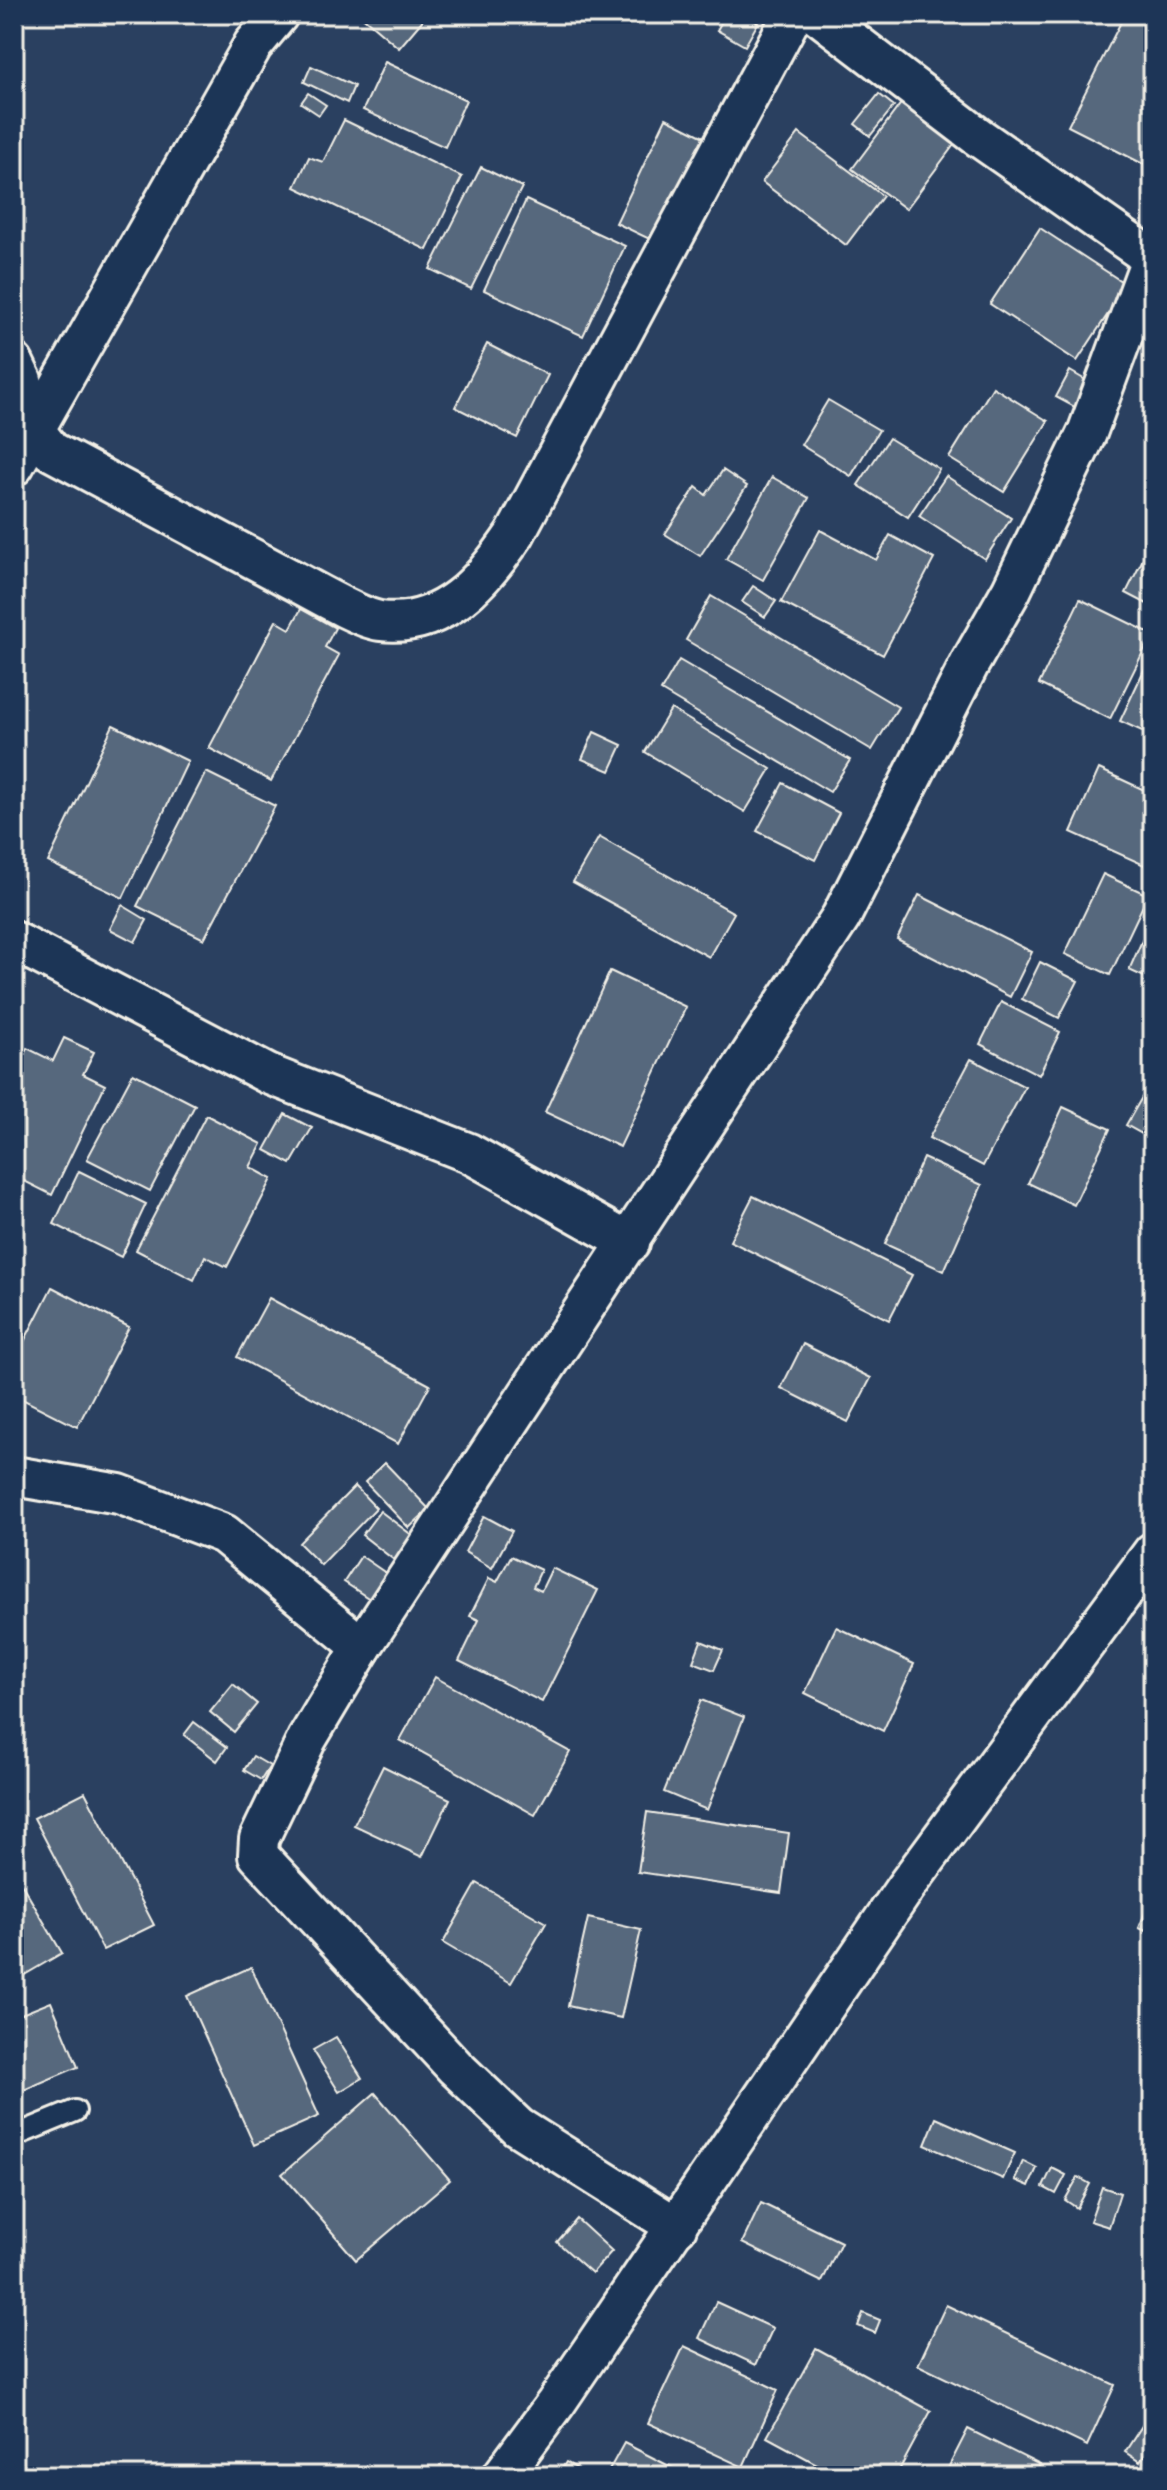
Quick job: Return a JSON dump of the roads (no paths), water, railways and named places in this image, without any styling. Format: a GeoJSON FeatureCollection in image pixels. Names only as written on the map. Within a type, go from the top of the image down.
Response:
{"type":"FeatureCollection","features":[{"type":"Feature","properties":{"kind":"street"},"geometry":{"type":"LineString","coordinates":[[14,466],[253,45],[279,14]]}},
{"type":"Feature","properties":{"kind":"street"},"geometry":{"type":"LineString","coordinates":[[14,363],[22,380],[33,428],[51,451],[328,598],[380,621],[421,617],[455,604],[490,572],[515,534],[793,14]]}},
{"type":"Feature","properties":{"kind":"street"},"geometry":{"type":"LineString","coordinates":[[677,2227],[518,2127],[455,2067],[258,1855],[259,1839],[267,1816],[307,1739],[362,1647],[630,1243],[841,917],[970,663],[1011,591],[1087,433],[1152,259],[977,136],[817,14]]}},
{"type":"Feature","properties":{"kind":"street"},"geometry":{"type":"LineString","coordinates":[[14,941],[254,1068],[469,1153],[630,1243]]}},
{"type":"Feature","properties":{"kind":"street"},"geometry":{"type":"LineString","coordinates":[[14,1476],[119,1494],[224,1534],[362,1647]]}},
{"type":"Feature","properties":{"kind":"street"},"geometry":{"type":"LineString","coordinates":[[502,2476],[677,2227],[905,1888],[1153,1552]]}},
{"type":"Feature","properties":{"kind":"lane"},"geometry":{"type":"LineString","coordinates":[[14,2136],[75,2111]]}}]}
